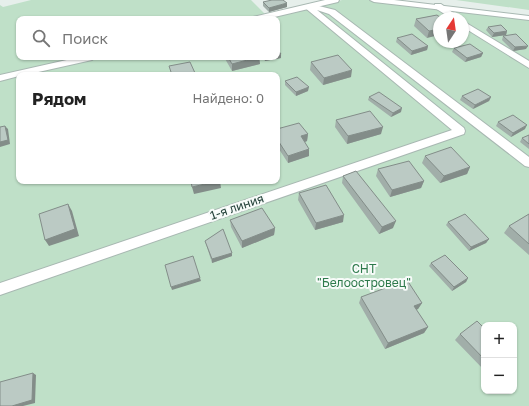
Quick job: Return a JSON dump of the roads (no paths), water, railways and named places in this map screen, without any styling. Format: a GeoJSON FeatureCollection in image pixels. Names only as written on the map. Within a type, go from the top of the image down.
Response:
{"type":"FeatureCollection","features":[{"type":"Feature","properties":{"kind":"street"},"geometry":{"type":"LineString","coordinates":[[268,16],[336,0]]}},
{"type":"Feature","properties":{"kind":"street"},"geometry":{"type":"LineString","coordinates":[[374,0],[438,6],[529,18]]}},
{"type":"Feature","properties":{"kind":"street"},"geometry":{"type":"LineString","coordinates":[[310,6],[332,12],[529,163]]}},
{"type":"Feature","properties":{"kind":"street","name":"1-я линия"},"geometry":{"type":"LineString","coordinates":[[0,289],[460,131],[310,6]]}},
{"type":"Feature","properties":{"kind":"street"},"geometry":{"type":"LineString","coordinates":[[438,6],[447,12]]}},
{"type":"Feature","properties":{"kind":"street"},"geometry":{"type":"LineString","coordinates":[[469,26],[529,65]]}},
{"type":"Feature","properties":{"kind":"street"},"geometry":{"type":"LineString","coordinates":[[26,72],[79,60]]}},
{"type":"Feature","properties":{"kind":"street"},"geometry":{"type":"LineString","coordinates":[[0,78],[16,74]]}},
{"type":"Feature","properties":{"kind":"park label","name":"СНТ \"Белоостровец\""},"geometry":{"type":"Point","coordinates":[364,276]}}]}
